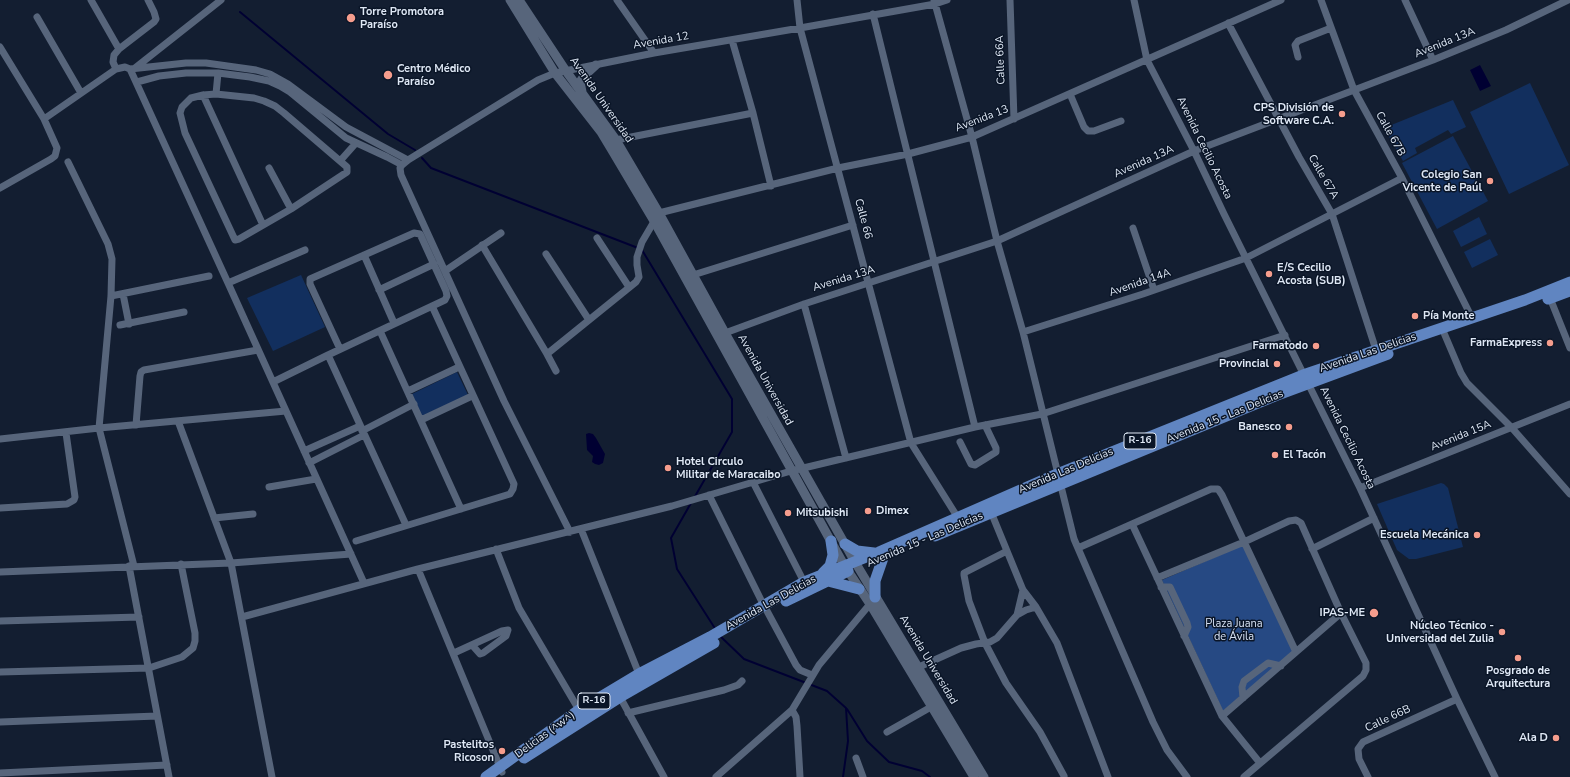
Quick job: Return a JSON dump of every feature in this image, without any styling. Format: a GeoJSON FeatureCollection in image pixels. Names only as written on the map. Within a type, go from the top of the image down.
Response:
{"type":"FeatureCollection","features":[{"type":"Feature","properties":{"kind":"main road","name":"Avenida Las Delicias"},"geometry":{"type":"LineString","coordinates":[[712,640],[766,609],[804,582],[825,578],[881,555],[958,518],[1057,474],[1306,380],[1376,350],[1472,318],[1570,282]]}},
{"type":"Feature","properties":{"kind":"main road","name":"Avenida 15 - Las Delicias"},"geometry":{"type":"LineString","coordinates":[[881,555],[1060,485],[1280,394],[1306,380],[1570,291]]}},
{"type":"Feature","properties":{"kind":"main road"},"geometry":{"type":"LineString","coordinates":[[831,541],[833,555],[825,578],[859,589]]}},
{"type":"Feature","properties":{"kind":"main road"},"geometry":{"type":"LineString","coordinates":[[845,544],[857,551],[881,555],[872,600]]}},
{"type":"Feature","properties":{"kind":"main road","name":"R-16"},"geometry":{"type":"LineString","coordinates":[[766,609],[825,578]]}},
{"type":"Feature","properties":{"kind":"main road","name":"Delicias (^w^)"},"geometry":{"type":"LineString","coordinates":[[499,772],[579,710],[639,674],[712,640]]}},
{"type":"Feature","properties":{"kind":"main road","name":"Delicias (^w^)"},"geometry":{"type":"LineString","coordinates":[[486,777],[499,772],[712,640]]}},
{"type":"Feature","properties":{"kind":"street"},"geometry":{"type":"LineString","coordinates":[[92,0],[119,49]]}},
{"type":"Feature","properties":{"kind":"street"},"geometry":{"type":"LineString","coordinates":[[116,69],[113,58],[119,49],[154,22],[156,15],[148,0]]}},
{"type":"Feature","properties":{"kind":"street"},"geometry":{"type":"LineString","coordinates":[[132,69],[221,0]]}},
{"type":"Feature","properties":{"kind":"street","name":"Avenida Universidad"},"geometry":{"type":"LineString","coordinates":[[510,0],[555,73],[601,132],[654,221],[831,541],[851,567],[919,667],[984,777]]}},
{"type":"Feature","properties":{"kind":"street","name":"Avenida Universidad"},"geometry":{"type":"LineString","coordinates":[[519,0],[566,71],[616,140],[659,213],[725,333],[845,544],[859,589],[872,600],[932,707],[974,777]]}},
{"type":"Feature","properties":{"kind":"street"},"geometry":{"type":"LineString","coordinates":[[617,0],[654,53]]}},
{"type":"Feature","properties":{"kind":"street","name":"Calle 66"},"geometry":{"type":"LineString","coordinates":[[797,0],[800,28],[911,443],[958,518]]}},
{"type":"Feature","properties":{"kind":"street","name":"Avenida 12"},"geometry":{"type":"LineString","coordinates":[[402,165],[538,80],[555,73],[654,53],[800,28],[947,0]]}},
{"type":"Feature","properties":{"kind":"street","name":"Calle 66A"},"geometry":{"type":"LineString","coordinates":[[1010,0],[1014,119]]}},
{"type":"Feature","properties":{"kind":"street","name":"Avenida Cecilio Acosta"},"geometry":{"type":"LineString","coordinates":[[1134,0],[1147,60],[1194,151],[1360,488],[1457,699],[1495,777]]}},
{"type":"Feature","properties":{"kind":"street","name":"Avenida 13"},"geometry":{"type":"LineString","coordinates":[[659,213],[838,168],[908,154],[972,137],[1281,0]]}},
{"type":"Feature","properties":{"kind":"street","name":"Calle 67B"},"geometry":{"type":"LineString","coordinates":[[1321,0],[1354,90],[1402,178],[1472,318]]}},
{"type":"Feature","properties":{"kind":"street"},"geometry":{"type":"LineString","coordinates":[[1405,0],[1433,60]]}},
{"type":"Feature","properties":{"kind":"street","name":"Avenida 13A"},"geometry":{"type":"LineString","coordinates":[[725,333],[804,304],[997,241],[1194,151],[1433,60],[1506,30],[1568,0]]}},
{"type":"Feature","properties":{"kind":"street"},"geometry":{"type":"LineString","coordinates":[[934,2],[972,137],[997,241],[1023,332],[1057,474],[1078,548],[1153,722],[1167,750],[1187,777]]}},
{"type":"Feature","properties":{"kind":"street"},"geometry":{"type":"LineString","coordinates":[[873,14],[975,428]]}},
{"type":"Feature","properties":{"kind":"street"},"geometry":{"type":"LineString","coordinates":[[37,17],[81,93]]}},
{"type":"Feature","properties":{"kind":"street","name":"Calle 67A"},"geometry":{"type":"LineString","coordinates":[[1228,23],[1278,118],[1332,214],[1376,350]]}},
{"type":"Feature","properties":{"kind":"street"},"geometry":{"type":"LineString","coordinates":[[1298,57],[1295,45],[1298,41],[1331,28]]}},
{"type":"Feature","properties":{"kind":"street"},"geometry":{"type":"LineString","coordinates":[[732,40],[753,113],[771,186]]}},
{"type":"Feature","properties":{"kind":"street"},"geometry":{"type":"LineString","coordinates":[[0,47],[4,61],[44,119],[57,148],[55,156],[51,160],[0,188]]}},
{"type":"Feature","properties":{"kind":"street"},"geometry":{"type":"LineString","coordinates":[[44,119],[116,69],[132,69],[186,62],[206,63],[256,70],[270,74],[288,84],[346,126],[408,160]]}},
{"type":"Feature","properties":{"kind":"street"},"geometry":{"type":"LineString","coordinates":[[582,92],[580,82],[596,65]]}},
{"type":"Feature","properties":{"kind":"street"},"geometry":{"type":"LineString","coordinates":[[132,69],[364,583]]}},
{"type":"Feature","properties":{"kind":"street"},"geometry":{"type":"LineString","coordinates":[[137,82],[171,74],[218,73],[250,77],[280,86],[290,92],[338,132],[356,143],[402,165],[400,168],[401,175],[504,401],[570,532]]}},
{"type":"Feature","properties":{"kind":"street"},"geometry":{"type":"LineString","coordinates":[[216,94],[218,73]]}},
{"type":"Feature","properties":{"kind":"street"},"geometry":{"type":"LineString","coordinates":[[203,94],[263,225]]}},
{"type":"Feature","properties":{"kind":"street"},"geometry":{"type":"LineString","coordinates":[[203,94],[216,94],[254,98],[275,106],[347,167],[347,172],[291,209],[237,240],[234,238],[189,140],[180,113],[182,107],[191,98],[203,94]]}},
{"type":"Feature","properties":{"kind":"street"},"geometry":{"type":"LineString","coordinates":[[1070,94],[1084,127],[1088,131],[1094,132],[1121,121]]}},
{"type":"Feature","properties":{"kind":"street"},"geometry":{"type":"LineString","coordinates":[[616,140],[753,113]]}},
{"type":"Feature","properties":{"kind":"street"},"geometry":{"type":"LineString","coordinates":[[340,161],[356,143]]}},
{"type":"Feature","properties":{"kind":"street"},"geometry":{"type":"LineString","coordinates":[[68,162],[111,253],[113,268],[99,428],[132,566],[138,617],[169,777]]}},
{"type":"Feature","properties":{"kind":"street"},"geometry":{"type":"LineString","coordinates":[[269,168],[291,209]]}},
{"type":"Feature","properties":{"kind":"street","name":"Avenida 14A"},"geometry":{"type":"LineString","coordinates":[[1023,332],[1154,290],[1246,258],[1402,178]]}},
{"type":"Feature","properties":{"kind":"street"},"geometry":{"type":"LineString","coordinates":[[547,354],[636,282],[639,277],[636,264],[641,245],[659,213]]}},
{"type":"Feature","properties":{"kind":"street"},"geometry":{"type":"LineString","coordinates":[[693,275],[853,225]]}},
{"type":"Feature","properties":{"kind":"street"},"geometry":{"type":"LineString","coordinates":[[1133,228],[1154,290]]}},
{"type":"Feature","properties":{"kind":"street"},"geometry":{"type":"LineString","coordinates":[[273,382],[445,300],[447,296],[420,234],[414,233],[312,277],[310,281],[340,349]]}},
{"type":"Feature","properties":{"kind":"street"},"geometry":{"type":"LineString","coordinates":[[445,271],[501,233]]}},
{"type":"Feature","properties":{"kind":"street"},"geometry":{"type":"LineString","coordinates":[[597,238],[629,287]]}},
{"type":"Feature","properties":{"kind":"street"},"geometry":{"type":"LineString","coordinates":[[482,245],[556,371]]}},
{"type":"Feature","properties":{"kind":"street"},"geometry":{"type":"LineString","coordinates":[[228,283],[305,250]]}},
{"type":"Feature","properties":{"kind":"street"},"geometry":{"type":"LineString","coordinates":[[546,254],[589,320]]}},
{"type":"Feature","properties":{"kind":"street"},"geometry":{"type":"LineString","coordinates":[[364,255],[394,323]]}},
{"type":"Feature","properties":{"kind":"street"},"geometry":{"type":"LineString","coordinates":[[379,290],[434,264]]}},
{"type":"Feature","properties":{"kind":"street"},"geometry":{"type":"LineString","coordinates":[[111,296],[209,276]]}},
{"type":"Feature","properties":{"kind":"street"},"geometry":{"type":"LineString","coordinates":[[123,294],[129,324]]}},
{"type":"Feature","properties":{"kind":"street"},"geometry":{"type":"LineString","coordinates":[[1550,298],[1570,348]]}},
{"type":"Feature","properties":{"kind":"street"},"geometry":{"type":"LineString","coordinates":[[804,304],[846,458]]}},
{"type":"Feature","properties":{"kind":"street"},"geometry":{"type":"LineString","coordinates":[[356,541],[510,494],[513,490],[514,484],[472,396],[432,306]]}},
{"type":"Feature","properties":{"kind":"street"},"geometry":{"type":"LineString","coordinates":[[120,326],[184,312]]}},
{"type":"Feature","properties":{"kind":"street"},"geometry":{"type":"LineString","coordinates":[[380,331],[461,509]]}},
{"type":"Feature","properties":{"kind":"street"},"geometry":{"type":"LineString","coordinates":[[1444,333],[1461,373],[1467,383],[1512,428],[1570,494]]}},
{"type":"Feature","properties":{"kind":"street"},"geometry":{"type":"LineString","coordinates":[[242,617],[418,569],[570,532],[791,471],[802,470],[985,425],[1042,414],[1285,335]]}},
{"type":"Feature","properties":{"kind":"street"},"geometry":{"type":"LineString","coordinates":[[136,425],[140,376],[141,372],[144,370],[258,350]]}},
{"type":"Feature","properties":{"kind":"street"},"geometry":{"type":"LineString","coordinates":[[328,356],[406,526]]}},
{"type":"Feature","properties":{"kind":"street"},"geometry":{"type":"LineString","coordinates":[[408,391],[459,367]]}},
{"type":"Feature","properties":{"kind":"street"},"geometry":{"type":"LineString","coordinates":[[421,420],[472,396]]}},
{"type":"Feature","properties":{"kind":"street"},"geometry":{"type":"LineString","coordinates":[[309,463],[362,430],[414,404]]}},
{"type":"Feature","properties":{"kind":"street","name":"Avenida 15A"},"geometry":{"type":"LineString","coordinates":[[1360,488],[1570,404]]}},
{"type":"Feature","properties":{"kind":"street"},"geometry":{"type":"LineString","coordinates":[[0,440],[99,428],[286,411]]}},
{"type":"Feature","properties":{"kind":"street"},"geometry":{"type":"LineString","coordinates":[[178,421],[231,563],[259,716],[272,777]]}},
{"type":"Feature","properties":{"kind":"street"},"geometry":{"type":"LineString","coordinates":[[960,442],[972,464],[975,465],[996,452],[996,448],[985,425]]}},
{"type":"Feature","properties":{"kind":"street"},"geometry":{"type":"LineString","coordinates":[[304,451],[362,430]]}},
{"type":"Feature","properties":{"kind":"street"},"geometry":{"type":"LineString","coordinates":[[0,508],[67,504],[74,500],[75,497],[66,433]]}},
{"type":"Feature","properties":{"kind":"street"},"geometry":{"type":"LineString","coordinates":[[269,487],[316,479]]}},
{"type":"Feature","properties":{"kind":"street"},"geometry":{"type":"LineString","coordinates":[[754,482],[804,582]]}},
{"type":"Feature","properties":{"kind":"street"},"geometry":{"type":"LineString","coordinates":[[1078,548],[1211,489],[1218,489],[1296,652]]}},
{"type":"Feature","properties":{"kind":"street"},"geometry":{"type":"LineString","coordinates":[[708,495],[796,665],[800,670],[811,677]]}},
{"type":"Feature","properties":{"kind":"street"},"geometry":{"type":"LineString","coordinates":[[991,512],[1023,590],[1036,607],[1057,643],[1108,777]]}},
{"type":"Feature","properties":{"kind":"street"},"geometry":{"type":"LineString","coordinates":[[214,518],[253,514]]}},
{"type":"Feature","properties":{"kind":"street"},"geometry":{"type":"LineString","coordinates":[[1312,549],[1374,518]]}},
{"type":"Feature","properties":{"kind":"street"},"geometry":{"type":"LineString","coordinates":[[1157,578],[1244,542],[1289,521],[1296,520],[1301,523],[1341,613],[1366,663],[1366,670],[1363,676],[1244,777]]}},
{"type":"Feature","properties":{"kind":"street"},"geometry":{"type":"LineString","coordinates":[[1132,524],[1222,716],[1260,763]]}},
{"type":"Feature","properties":{"kind":"street"},"geometry":{"type":"LineString","coordinates":[[581,529],[639,674]]}},
{"type":"Feature","properties":{"kind":"street"},"geometry":{"type":"LineString","coordinates":[[496,549],[519,608],[579,710]]}},
{"type":"Feature","properties":{"kind":"street"},"geometry":{"type":"LineString","coordinates":[[1007,550],[967,570],[964,575],[969,601],[984,643],[1006,683],[1040,732],[1064,776]]}},
{"type":"Feature","properties":{"kind":"street"},"geometry":{"type":"LineString","coordinates":[[0,572],[231,563],[351,554]]}},
{"type":"Feature","properties":{"kind":"street"},"geometry":{"type":"LineString","coordinates":[[0,672],[149,668],[182,657],[193,648],[195,633],[181,564]]}},
{"type":"Feature","properties":{"kind":"street"},"geometry":{"type":"LineString","coordinates":[[418,569],[454,654],[499,772]]}},
{"type":"Feature","properties":{"kind":"street"},"geometry":{"type":"LineString","coordinates":[[1017,616],[1023,590]]}},
{"type":"Feature","properties":{"kind":"street"},"geometry":{"type":"LineString","coordinates":[[716,777],[792,710],[811,677],[872,600]]}},
{"type":"Feature","properties":{"kind":"street"},"geometry":{"type":"LineString","coordinates":[[919,667],[962,648],[990,642],[997,638],[1017,616],[1026,610],[1036,607]]}},
{"type":"Feature","properties":{"kind":"street"},"geometry":{"type":"LineString","coordinates":[[1222,716],[1341,613]]}},
{"type":"Feature","properties":{"kind":"street"},"geometry":{"type":"LineString","coordinates":[[0,621],[138,617]]}},
{"type":"Feature","properties":{"kind":"street"},"geometry":{"type":"LineString","coordinates":[[454,654],[472,645],[502,630],[508,630],[506,636],[483,653],[480,654],[472,645]]}},
{"type":"Feature","properties":{"kind":"street"},"geometry":{"type":"LineString","coordinates":[[1243,698],[1242,687],[1244,681],[1268,663],[1280,666]]}},
{"type":"Feature","properties":{"kind":"street"},"geometry":{"type":"LineString","coordinates":[[628,713],[724,690],[738,685],[742,681]]}},
{"type":"Feature","properties":{"kind":"street"},"geometry":{"type":"LineString","coordinates":[[620,697],[664,777]]}},
{"type":"Feature","properties":{"kind":"street","name":"Calle 66B"},"geometry":{"type":"LineString","coordinates":[[1368,777],[1359,759],[1358,749],[1363,742],[1457,699]]}},
{"type":"Feature","properties":{"kind":"street"},"geometry":{"type":"LineString","coordinates":[[886,732],[932,707]]}},
{"type":"Feature","properties":{"kind":"street"},"geometry":{"type":"LineString","coordinates":[[792,710],[796,717],[800,777]]}},
{"type":"Feature","properties":{"kind":"street"},"geometry":{"type":"LineString","coordinates":[[0,722],[157,716]]}},
{"type":"Feature","properties":{"kind":"street"},"geometry":{"type":"LineString","coordinates":[[856,758],[863,777]]}},
{"type":"Feature","properties":{"kind":"street"},"geometry":{"type":"LineString","coordinates":[[0,773],[167,765]]}},
{"type":"Feature","properties":{"kind":"shaded area"},"geometry":{"type":"Polygon","coordinates":[[[1480,65],[1491,86],[1480,91],[1470,70],[1480,65]]]}},
{"type":"Feature","properties":{"kind":"shaded area"},"geometry":{"type":"Polygon","coordinates":[[[1530,83],[1569,165],[1509,194],[1470,112],[1530,83]]]}},
{"type":"Feature","properties":{"kind":"shaded area"},"geometry":{"type":"Polygon","coordinates":[[[1453,100],[1466,127],[1451,134],[1448,130],[1415,148],[1417,153],[1403,161],[1384,128],[1453,100]]]}},
{"type":"Feature","properties":{"kind":"shaded area"},"geometry":{"type":"Polygon","coordinates":[[[1453,136],[1488,201],[1437,229],[1402,163],[1453,136]]]}},
{"type":"Feature","properties":{"kind":"shaded area"},"geometry":{"type":"Polygon","coordinates":[[[1479,217],[1487,234],[1461,247],[1453,231],[1479,217]]]}},
{"type":"Feature","properties":{"kind":"shaded area"},"geometry":{"type":"Polygon","coordinates":[[[1490,239],[1498,255],[1472,268],[1464,252],[1490,239]]]}},
{"type":"Feature","properties":{"kind":"shaded area"},"geometry":{"type":"Polygon","coordinates":[[[301,275],[325,327],[273,351],[247,298],[301,275]]]}},
{"type":"Feature","properties":{"kind":"shaded area"},"geometry":{"type":"Polygon","coordinates":[[[457,372],[468,395],[422,416],[412,394],[457,372]]]}},
{"type":"Feature","properties":{"kind":"shaded area"},"geometry":{"type":"Polygon","coordinates":[[[586,434],[593,434],[605,454],[603,463],[599,465],[592,462],[593,456],[587,450],[586,434]]]}},
{"type":"Feature","properties":{"kind":"shaded area"},"geometry":{"type":"Polygon","coordinates":[[[1441,483],[1448,488],[1463,547],[1416,559],[1409,559],[1397,550],[1377,504],[1441,483]]]}},
{"type":"Feature","properties":{"kind":"green space","name":"Plaza Juana de Ávila"},"geometry":{"type":"Polygon","coordinates":[[[1243,545],[1293,652],[1223,711],[1162,580],[1243,545]]]}},
{"type":"Feature","properties":{"kind":"waterway"},"geometry":{"type":"LineString","coordinates":[[240,12],[388,134],[415,150]]}},
{"type":"Feature","properties":{"kind":"waterway"},"geometry":{"type":"LineString","coordinates":[[422,158],[431,168],[638,248]]}},
{"type":"Feature","properties":{"kind":"waterway"},"geometry":{"type":"LineString","coordinates":[[642,250],[732,399],[732,432],[694,498]]}},
{"type":"Feature","properties":{"kind":"waterway"},"geometry":{"type":"LineString","coordinates":[[691,503],[671,538],[677,569],[716,630]]}},
{"type":"Feature","properties":{"kind":"waterway"},"geometry":{"type":"LineString","coordinates":[[719,635],[744,659],[827,691],[846,708],[848,741],[843,777]]}},
{"type":"Feature","properties":{"kind":"waterway"},"geometry":{"type":"LineString","coordinates":[[847,709],[867,741],[889,762],[922,771],[930,777]]}},
{"type":"Feature","properties":{"kind":"place","name":"Torre Promotora Paraíso"},"geometry":{"type":"Point","coordinates":[351,18]}},
{"type":"Feature","properties":{"kind":"place","name":"Centro Médico Paraíso"},"geometry":{"type":"Point","coordinates":[388,75]}},
{"type":"Feature","properties":{"kind":"place","name":"CPS División de Software C.A."},"geometry":{"type":"Point","coordinates":[1342,114]}},
{"type":"Feature","properties":{"kind":"place","name":"Colegio San Vicente de Paúl"},"geometry":{"type":"Point","coordinates":[1490,181]}},
{"type":"Feature","properties":{"kind":"place","name":"E/S Cecilio Acosta (SUB)"},"geometry":{"type":"Point","coordinates":[1269,274]}},
{"type":"Feature","properties":{"kind":"place","name":"Pía Monte"},"geometry":{"type":"Point","coordinates":[1415,316]}},
{"type":"Feature","properties":{"kind":"place","name":"FarmaExpress"},"geometry":{"type":"Point","coordinates":[1550,343]}},
{"type":"Feature","properties":{"kind":"place","name":"Farmatodo"},"geometry":{"type":"Point","coordinates":[1316,346]}},
{"type":"Feature","properties":{"kind":"place","name":"Provincial"},"geometry":{"type":"Point","coordinates":[1277,364]}},
{"type":"Feature","properties":{"kind":"place","name":"Banesco"},"geometry":{"type":"Point","coordinates":[1289,427]}},
{"type":"Feature","properties":{"kind":"place","name":"El Tacón"},"geometry":{"type":"Point","coordinates":[1275,455]}},
{"type":"Feature","properties":{"kind":"place","name":"Hotel Circulo Militar de Maracaibo"},"geometry":{"type":"Point","coordinates":[668,468]}},
{"type":"Feature","properties":{"kind":"place","name":"Dimex"},"geometry":{"type":"Point","coordinates":[868,511]}},
{"type":"Feature","properties":{"kind":"place","name":"Mitsubishi"},"geometry":{"type":"Point","coordinates":[788,513]}},
{"type":"Feature","properties":{"kind":"place","name":"Escuela Mecánica"},"geometry":{"type":"Point","coordinates":[1477,535]}},
{"type":"Feature","properties":{"kind":"place","name":"IPAS-ME"},"geometry":{"type":"Point","coordinates":[1374,613]}},
{"type":"Feature","properties":{"kind":"place","name":"Núcleo Técnico - Universidad del Zulia"},"geometry":{"type":"Point","coordinates":[1502,632]}},
{"type":"Feature","properties":{"kind":"place","name":"Posgrado de Arquitectura"},"geometry":{"type":"Point","coordinates":[1518,658]}},
{"type":"Feature","properties":{"kind":"place","name":"Ala D"},"geometry":{"type":"Point","coordinates":[1556,738]}},
{"type":"Feature","properties":{"kind":"place","name":"Pastelitos Ricoson"},"geometry":{"type":"Point","coordinates":[502,751]}}]}
